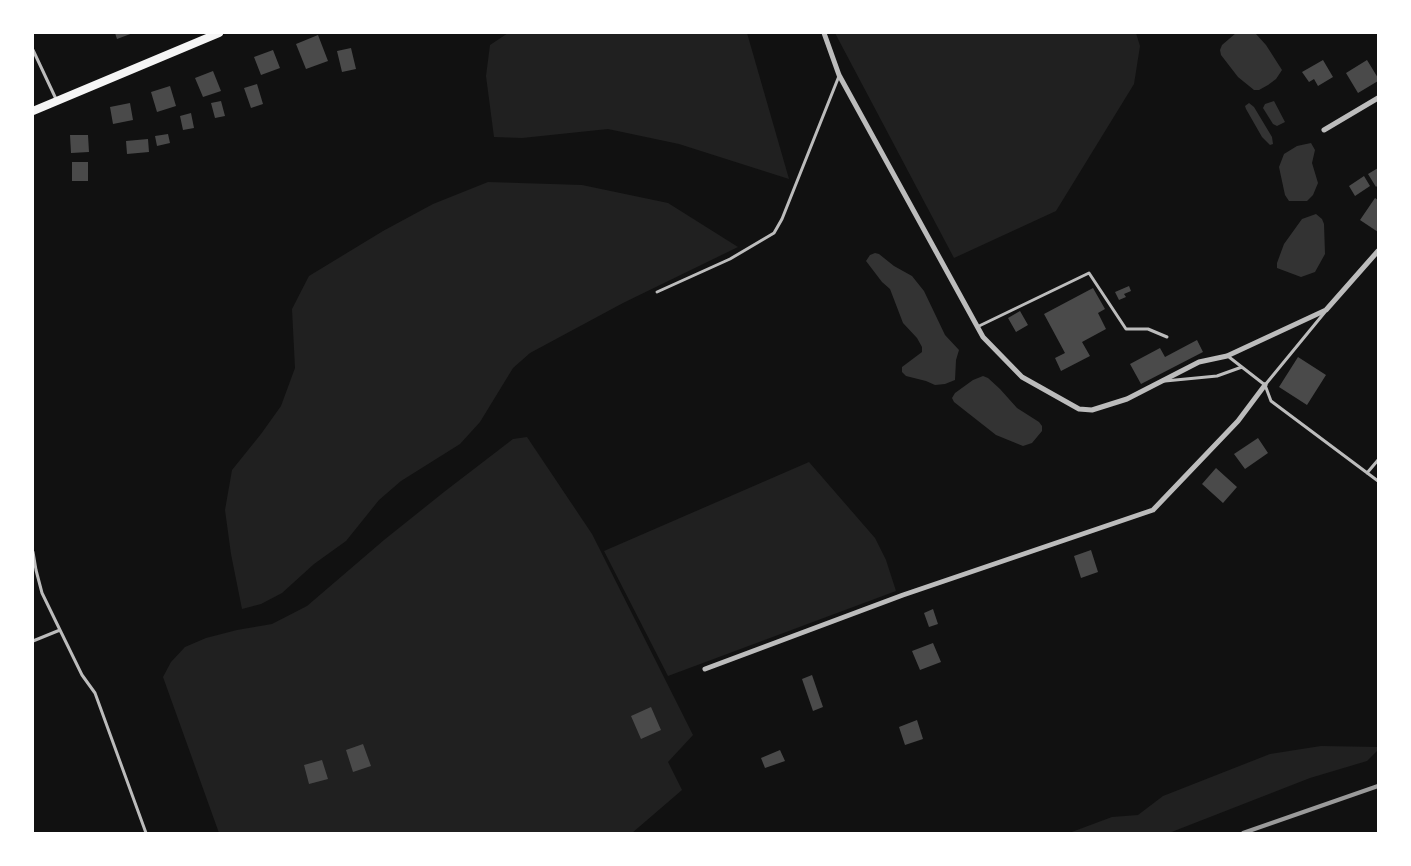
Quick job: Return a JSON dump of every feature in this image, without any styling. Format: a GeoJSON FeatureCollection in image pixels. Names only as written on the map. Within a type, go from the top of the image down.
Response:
{"type":"FeatureCollection","features":[{"type":"Feature","properties":{"kind":"main road"},"geometry":{"type":"LineString","coordinates":[[33,111],[219,33]]}},
{"type":"Feature","properties":{"kind":"street"},"geometry":{"type":"LineString","coordinates":[[824,33],[839,75],[983,337],[1022,377],[1079,409],[1092,410],[1127,399],[1199,362],[1227,356],[1326,310],[1378,251]]}},
{"type":"Feature","properties":{"kind":"street"},"geometry":{"type":"LineString","coordinates":[[1324,130],[1378,98]]}},
{"type":"Feature","properties":{"kind":"street"},"geometry":{"type":"LineString","coordinates":[[705,669],[903,595],[1153,510],[1238,421],[1265,385]]}},
{"type":"Feature","properties":{"kind":"lane"},"geometry":{"type":"LineString","coordinates":[[33,50],[57,101]]}},
{"type":"Feature","properties":{"kind":"lane"},"geometry":{"type":"LineString","coordinates":[[657,292],[730,259],[774,232],[782,219],[839,75]]}},
{"type":"Feature","properties":{"kind":"lane"},"geometry":{"type":"LineString","coordinates":[[977,327],[1089,273],[1126,329],[1148,329],[1167,337]]}},
{"type":"Feature","properties":{"kind":"lane"},"geometry":{"type":"LineString","coordinates":[[1265,385],[1326,310]]}},
{"type":"Feature","properties":{"kind":"lane"},"geometry":{"type":"LineString","coordinates":[[1227,356],[1265,385],[1271,401],[1378,481]]}},
{"type":"Feature","properties":{"kind":"lane"},"geometry":{"type":"LineString","coordinates":[[1161,381],[1217,376],[1242,367]]}},
{"type":"Feature","properties":{"kind":"lane"},"geometry":{"type":"LineString","coordinates":[[1367,473],[1378,460]]}},
{"type":"Feature","properties":{"kind":"lane"},"geometry":{"type":"LineString","coordinates":[[33,552],[42,593],[82,675],[96,693],[146,833]]}},
{"type":"Feature","properties":{"kind":"lane"},"geometry":{"type":"LineString","coordinates":[[33,641],[60,630]]}},
{"type":"Feature","properties":{"kind":"shaded area"},"geometry":{"type":"Polygon","coordinates":[[[508,33],[747,33],[789,179],[679,144],[608,129],[522,138],[494,137],[486,76],[490,45],[508,33]]]}},
{"type":"Feature","properties":{"kind":"shaded area"},"geometry":{"type":"Polygon","coordinates":[[[835,33],[1136,33],[1140,46],[1134,84],[1056,211],[954,258],[835,33]]]}},
{"type":"Feature","properties":{"kind":"shaded area"},"geometry":{"type":"Polygon","coordinates":[[[1236,33],[1256,34],[1282,70],[1276,79],[1259,90],[1254,90],[1238,77],[1221,55],[1222,45],[1236,33]]]}},
{"type":"Feature","properties":{"kind":"shaded area"},"geometry":{"type":"Polygon","coordinates":[[[1274,101],[1285,122],[1277,126],[1273,124],[1263,108],[1265,104],[1274,101]]]}},
{"type":"Feature","properties":{"kind":"shaded area"},"geometry":{"type":"Polygon","coordinates":[[[1249,103],[1254,107],[1272,137],[1273,144],[1270,145],[1262,137],[1246,109],[1245,106],[1249,103]]]}},
{"type":"Feature","properties":{"kind":"shaded area"},"geometry":{"type":"Polygon","coordinates":[[[1311,143],[1315,150],[1312,163],[1318,183],[1313,195],[1307,201],[1289,201],[1285,195],[1279,167],[1284,154],[1297,146],[1311,143]]]}},
{"type":"Feature","properties":{"kind":"shaded area"},"geometry":{"type":"Polygon","coordinates":[[[488,182],[582,185],[668,203],[738,247],[623,303],[530,353],[513,368],[480,422],[460,444],[401,481],[379,500],[346,541],[314,564],[282,593],[261,604],[242,609],[225,510],[232,470],[281,406],[295,368],[292,309],[309,276],[433,204],[488,182]]]}},
{"type":"Feature","properties":{"kind":"shaded area"},"geometry":{"type":"Polygon","coordinates":[[[1316,214],[1324,224],[1325,254],[1315,272],[1301,277],[1277,268],[1284,244],[1302,219],[1316,214]]]}},
{"type":"Feature","properties":{"kind":"shaded area"},"geometry":{"type":"Polygon","coordinates":[[[875,253],[912,276],[924,291],[945,335],[959,350],[955,380],[935,385],[906,376],[902,372],[902,367],[922,352],[922,347],[903,323],[890,289],[866,261],[870,255],[875,253]]]}},
{"type":"Feature","properties":{"kind":"shaded area"},"geometry":{"type":"Polygon","coordinates":[[[983,376],[1000,389],[1017,408],[1042,426],[1042,431],[1032,443],[1023,446],[996,435],[954,402],[952,398],[955,393],[983,376]]]}},
{"type":"Feature","properties":{"kind":"shaded area"},"geometry":{"type":"Polygon","coordinates":[[[527,437],[592,534],[693,735],[668,762],[682,790],[632,833],[219,833],[163,677],[171,662],[185,647],[206,638],[272,624],[307,606],[444,492],[513,439],[527,437]]]}},
{"type":"Feature","properties":{"kind":"shaded area"},"geometry":{"type":"Polygon","coordinates":[[[809,462],[875,538],[886,560],[896,591],[668,676],[604,551],[809,462]]]}},
{"type":"Feature","properties":{"kind":"shaded area"},"geometry":{"type":"Polygon","coordinates":[[[1321,746],[1378,747],[1378,750],[1367,761],[1310,778],[1169,833],[1069,833],[1112,817],[1138,815],[1163,796],[1270,754],[1321,746]]]}},
{"type":"Feature","properties":{"kind":"building"},"geometry":{"type":"Polygon","coordinates":[[[115,33],[133,33],[117,39],[115,33]]]}},
{"type":"Feature","properties":{"kind":"building"},"geometry":{"type":"Polygon","coordinates":[[[318,35],[328,61],[306,69],[296,44],[318,35]]]}},
{"type":"Feature","properties":{"kind":"building"},"geometry":{"type":"Polygon","coordinates":[[[351,48],[356,69],[342,72],[337,51],[351,48]]]}},
{"type":"Feature","properties":{"kind":"building"},"geometry":{"type":"Polygon","coordinates":[[[273,50],[280,68],[261,75],[254,57],[273,50]]]}},
{"type":"Feature","properties":{"kind":"building"},"geometry":{"type":"Polygon","coordinates":[[[1323,60],[1333,77],[1318,86],[1314,79],[1309,82],[1302,72],[1323,60]]]}},
{"type":"Feature","properties":{"kind":"building"},"geometry":{"type":"Polygon","coordinates":[[[1367,60],[1378,81],[1358,93],[1346,73],[1367,60]]]}},
{"type":"Feature","properties":{"kind":"building"},"geometry":{"type":"Polygon","coordinates":[[[213,71],[221,91],[203,97],[195,78],[213,71]]]}},
{"type":"Feature","properties":{"kind":"building"},"geometry":{"type":"Polygon","coordinates":[[[257,84],[263,104],[251,108],[244,88],[257,84]]]}},
{"type":"Feature","properties":{"kind":"building"},"geometry":{"type":"Polygon","coordinates":[[[170,86],[176,106],[157,112],[151,92],[170,86]]]}},
{"type":"Feature","properties":{"kind":"building"},"geometry":{"type":"Polygon","coordinates":[[[221,101],[225,116],[215,118],[211,103],[221,101]]]}},
{"type":"Feature","properties":{"kind":"building"},"geometry":{"type":"Polygon","coordinates":[[[130,103],[133,120],[113,124],[110,107],[130,103]]]}},
{"type":"Feature","properties":{"kind":"building"},"geometry":{"type":"Polygon","coordinates":[[[191,113],[194,128],[183,130],[180,116],[191,113]]]}},
{"type":"Feature","properties":{"kind":"building"},"geometry":{"type":"Polygon","coordinates":[[[168,134],[170,143],[157,146],[155,136],[168,134]]]}},
{"type":"Feature","properties":{"kind":"building"},"geometry":{"type":"Polygon","coordinates":[[[70,135],[88,135],[89,152],[71,153],[70,135]]]}},
{"type":"Feature","properties":{"kind":"building"},"geometry":{"type":"Polygon","coordinates":[[[148,139],[149,152],[127,154],[126,141],[148,139]]]}},
{"type":"Feature","properties":{"kind":"building"},"geometry":{"type":"Polygon","coordinates":[[[72,162],[88,162],[88,181],[72,181],[72,162]]]}},
{"type":"Feature","properties":{"kind":"building"},"geometry":{"type":"Polygon","coordinates":[[[1378,168],[1378,185],[1376,187],[1368,174],[1378,168]]]}},
{"type":"Feature","properties":{"kind":"building"},"geometry":{"type":"Polygon","coordinates":[[[1364,176],[1370,186],[1355,196],[1349,186],[1364,176]]]}},
{"type":"Feature","properties":{"kind":"building"},"geometry":{"type":"Polygon","coordinates":[[[1375,198],[1378,200],[1378,232],[1360,220],[1375,198]]]}},
{"type":"Feature","properties":{"kind":"building"},"geometry":{"type":"Polygon","coordinates":[[[1129,286],[1131,291],[1119,300],[1115,292],[1129,286]]]}},
{"type":"Feature","properties":{"kind":"building"},"geometry":{"type":"Polygon","coordinates":[[[1093,288],[1105,309],[1098,313],[1106,329],[1082,342],[1090,356],[1061,371],[1055,358],[1065,353],[1044,314],[1093,288]]]}},
{"type":"Feature","properties":{"kind":"building"},"geometry":{"type":"Polygon","coordinates":[[[1020,311],[1028,325],[1016,332],[1008,318],[1020,311]]]}},
{"type":"Feature","properties":{"kind":"building"},"geometry":{"type":"Polygon","coordinates":[[[1197,340],[1203,352],[1141,384],[1130,364],[1160,348],[1165,357],[1197,340]]]}},
{"type":"Feature","properties":{"kind":"building"},"geometry":{"type":"Polygon","coordinates":[[[1298,357],[1326,375],[1307,405],[1279,387],[1298,357]]]}},
{"type":"Feature","properties":{"kind":"building"},"geometry":{"type":"Polygon","coordinates":[[[1258,438],[1268,453],[1245,469],[1234,454],[1258,438]]]}},
{"type":"Feature","properties":{"kind":"building"},"geometry":{"type":"Polygon","coordinates":[[[1216,468],[1237,487],[1223,503],[1202,484],[1216,468]]]}},
{"type":"Feature","properties":{"kind":"building"},"geometry":{"type":"Polygon","coordinates":[[[1091,550],[1098,572],[1081,578],[1074,556],[1091,550]]]}},
{"type":"Feature","properties":{"kind":"building"},"geometry":{"type":"Polygon","coordinates":[[[933,609],[938,624],[929,627],[924,613],[933,609]]]}},
{"type":"Feature","properties":{"kind":"building"},"geometry":{"type":"Polygon","coordinates":[[[933,643],[941,662],[920,670],[912,651],[933,643]]]}},
{"type":"Feature","properties":{"kind":"building"},"geometry":{"type":"Polygon","coordinates":[[[812,675],[823,707],[813,711],[802,679],[812,675]]]}},
{"type":"Feature","properties":{"kind":"building"},"geometry":{"type":"Polygon","coordinates":[[[651,707],[661,730],[641,739],[631,716],[651,707]]]}},
{"type":"Feature","properties":{"kind":"building"},"geometry":{"type":"Polygon","coordinates":[[[917,720],[923,739],[905,745],[899,727],[917,720]]]}},
{"type":"Feature","properties":{"kind":"building"},"geometry":{"type":"Polygon","coordinates":[[[363,744],[371,766],[353,772],[346,750],[363,744]]]}},
{"type":"Feature","properties":{"kind":"building"},"geometry":{"type":"Polygon","coordinates":[[[780,750],[785,761],[765,768],[761,758],[780,750]]]}},
{"type":"Feature","properties":{"kind":"building"},"geometry":{"type":"Polygon","coordinates":[[[322,760],[328,779],[309,784],[304,765],[322,760]]]}},
{"type":"Feature","properties":{"kind":"railway"},"geometry":{"type":"LineString","coordinates":[[1243,833],[1378,786]]}}]}
